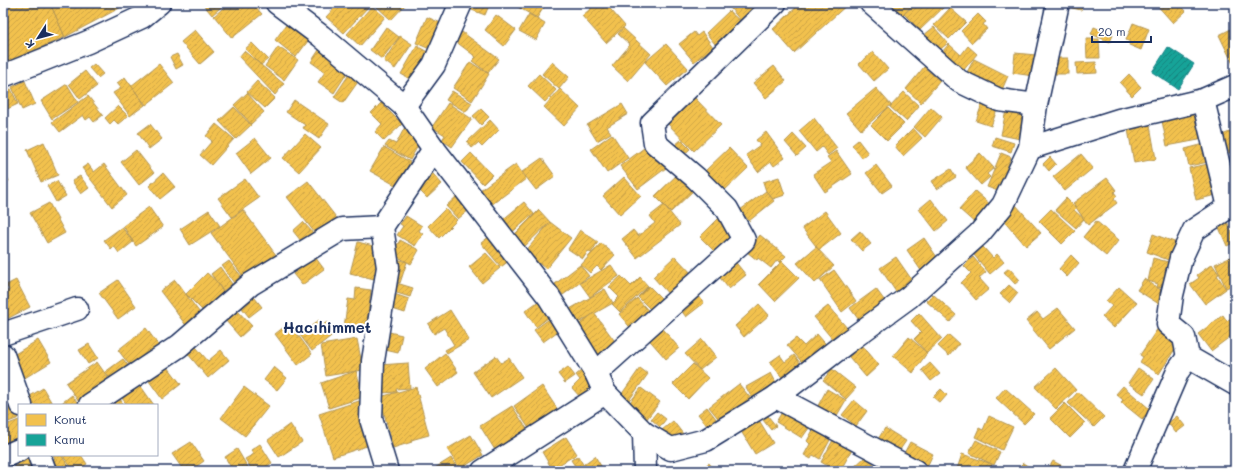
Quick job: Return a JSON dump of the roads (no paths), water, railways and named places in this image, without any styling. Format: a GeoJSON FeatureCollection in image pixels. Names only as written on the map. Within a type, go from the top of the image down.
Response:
{"type":"FeatureCollection","features":[{"type":"Feature","properties":{"kind":"street"},"geometry":{"type":"LineString","coordinates":[[3,76],[88,42],[142,17],[159,3]]}},
{"type":"Feature","properties":{"kind":"street"},"geometry":{"type":"LineString","coordinates":[[277,3],[321,36],[404,106],[434,149],[549,297],[596,373],[605,393],[644,433],[671,449],[706,440],[776,398],[846,343],[909,297],[979,234],[1003,205],[1030,148],[1036,105],[1058,3]]}},
{"type":"Feature","properties":{"kind":"street"},"geometry":{"type":"LineString","coordinates":[[404,106],[434,65],[461,3]]}},
{"type":"Feature","properties":{"kind":"street"},"geometry":{"type":"LineString","coordinates":[[596,373],[744,240],[727,209],[696,178],[655,143],[652,123],[775,3]]}},
{"type":"Feature","properties":{"kind":"street"},"geometry":{"type":"LineString","coordinates":[[871,3],[959,81],[999,100],[1036,105]]}},
{"type":"Feature","properties":{"kind":"street"},"geometry":{"type":"LineString","coordinates":[[1030,148],[1119,120],[1203,100],[1235,86]]}},
{"type":"Feature","properties":{"kind":"street"},"geometry":{"type":"LineString","coordinates":[[1135,471],[1178,371],[1188,356],[1184,337],[1168,324],[1172,295],[1181,258],[1194,230],[1232,205],[1203,100]]}},
{"type":"Feature","properties":{"kind":"street"},"geometry":{"type":"LineString","coordinates":[[387,471],[371,419],[373,361],[388,267],[382,227],[434,149]]}},
{"type":"Feature","properties":{"kind":"street"},"geometry":{"type":"LineString","coordinates":[[92,404],[179,346],[251,284],[342,228],[382,227]]}},
{"type":"Feature","properties":{"kind":"street"},"geometry":{"type":"LineString","coordinates":[[3,334],[77,309]]}},
{"type":"Feature","properties":{"kind":"street"},"geometry":{"type":"LineString","coordinates":[[3,355],[21,404]]}},
{"type":"Feature","properties":{"kind":"street"},"geometry":{"type":"LineString","coordinates":[[1188,356],[1235,384]]}},
{"type":"Feature","properties":{"kind":"street"},"geometry":{"type":"LineString","coordinates":[[483,471],[605,393]]}},
{"type":"Feature","properties":{"kind":"street"},"geometry":{"type":"LineString","coordinates":[[776,398],[915,471]]}},
{"type":"Feature","properties":{"kind":"street"},"geometry":{"type":"LineString","coordinates":[[644,433],[645,471]]}},
{"type":"Feature","properties":{"kind":"street"},"geometry":{"type":"LineString","coordinates":[[3,457],[18,450]]}},
{"type":"Feature","properties":{"kind":"street"},"geometry":{"type":"LineString","coordinates":[[39,456],[45,471]]}},
{"type":"Feature","properties":{"kind":"district","name":"Hacıhimmet"},"geometry":{"type":"Point","coordinates":[327,328]}}]}
